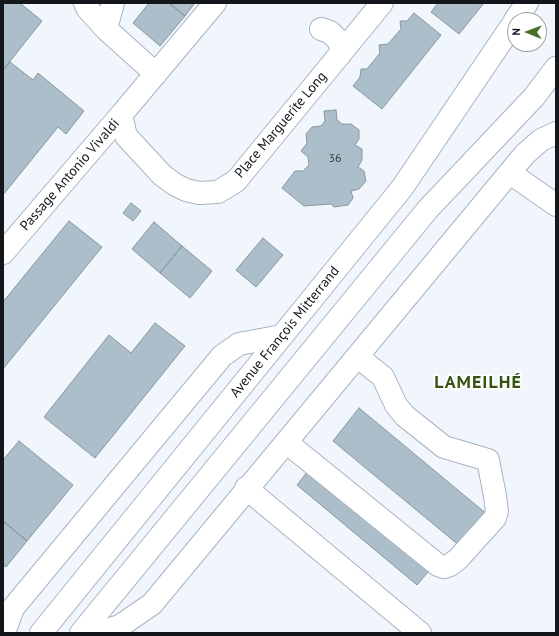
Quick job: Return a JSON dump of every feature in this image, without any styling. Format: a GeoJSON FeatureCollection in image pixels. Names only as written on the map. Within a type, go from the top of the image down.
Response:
{"type":"FeatureCollection","features":[{"type":"Feature","properties":{"kind":"street"},"geometry":{"type":"LineString","coordinates":[[85,3],[87,8],[106,29],[156,74]]}},
{"type":"Feature","properties":{"kind":"street"},"geometry":{"type":"LineString","coordinates":[[105,3],[106,29]]}},
{"type":"Feature","properties":{"kind":"street"},"geometry":{"type":"LineString","coordinates":[[106,29],[113,3]]}},
{"type":"Feature","properties":{"kind":"street"},"geometry":{"type":"LineString","coordinates":[[211,194],[186,190],[174,184],[151,150],[126,136],[121,115],[215,3]]}},
{"type":"Feature","properties":{"kind":"street","name":"Place Marguerite Long"},"geometry":{"type":"LineString","coordinates":[[211,194],[224,189],[236,181],[382,3]]}},
{"type":"Feature","properties":{"kind":"street","name":"Avenue François Mitterrand"},"geometry":{"type":"LineString","coordinates":[[521,12],[527,3]]}},
{"type":"Feature","properties":{"kind":"street"},"geometry":{"type":"LineString","coordinates":[[320,29],[330,32],[338,40],[341,47],[340,55]]}},
{"type":"Feature","properties":{"kind":"street","name":"Avenue François Mitterrand"},"geometry":{"type":"LineString","coordinates":[[40,633],[402,188],[507,32]]}},
{"type":"Feature","properties":{"kind":"street"},"geometry":{"type":"LineString","coordinates":[[81,633],[428,209],[534,97],[556,68]]}},
{"type":"Feature","properties":{"kind":"street","name":"Passage Antonio Vivaldi"},"geometry":{"type":"LineString","coordinates":[[3,253],[121,115]]}},
{"type":"Feature","properties":{"kind":"street"},"geometry":{"type":"LineString","coordinates":[[97,633],[120,626],[152,604],[246,488],[358,357],[525,154],[540,140],[556,133]]}},
{"type":"Feature","properties":{"kind":"street"},"geometry":{"type":"LineString","coordinates":[[510,173],[556,205]]}},
{"type":"Feature","properties":{"kind":"street"},"geometry":{"type":"LineString","coordinates":[[194,175],[195,186],[204,192],[211,194]]}},
{"type":"Feature","properties":{"kind":"street"},"geometry":{"type":"LineString","coordinates":[[4,633],[13,608],[222,356],[239,344],[282,336]]}},
{"type":"Feature","properties":{"kind":"street"},"geometry":{"type":"LineString","coordinates":[[286,442],[438,565],[444,567],[450,565],[467,552],[495,518],[497,511],[496,496],[488,460],[444,447],[405,416],[389,392],[383,377],[358,357]]}},
{"type":"Feature","properties":{"kind":"street"},"geometry":{"type":"LineString","coordinates":[[246,488],[420,633]]}},
{"type":"Feature","properties":{"kind":"building"},"geometry":{"type":"Polygon","coordinates":[[[3,3],[20,3],[42,21],[3,70],[3,3]]]}},
{"type":"Feature","properties":{"kind":"building"},"geometry":{"type":"Polygon","coordinates":[[[149,3],[169,3],[185,16],[160,46],[133,23],[149,3]]]}},
{"type":"Feature","properties":{"kind":"building"},"geometry":{"type":"Polygon","coordinates":[[[169,3],[195,3],[185,16],[169,3]]]}},
{"type":"Feature","properties":{"kind":"building"},"geometry":{"type":"Polygon","coordinates":[[[438,3],[484,3],[459,34],[431,12],[438,3]]]}},
{"type":"Feature","properties":{"kind":"building"},"geometry":{"type":"Polygon","coordinates":[[[414,13],[441,35],[382,109],[353,86],[360,77],[361,69],[367,69],[380,53],[379,45],[388,44],[401,29],[400,21],[407,21],[414,13]]]}},
{"type":"Feature","properties":{"kind":"building"},"geometry":{"type":"Polygon","coordinates":[[[10,62],[33,80],[38,73],[84,111],[66,134],[58,127],[3,195],[3,70],[10,62]]]}},
{"type":"Feature","properties":{"kind":"building"},"geometry":{"type":"Polygon","coordinates":[[[336,110],[337,120],[342,124],[351,124],[359,130],[359,139],[355,145],[362,149],[362,160],[358,167],[364,171],[366,181],[359,189],[351,191],[353,198],[348,205],[334,207],[331,204],[304,206],[282,188],[295,171],[303,171],[309,165],[308,157],[301,151],[307,143],[306,134],[312,127],[321,126],[325,121],[324,111],[336,110]]]}},
{"type":"Feature","properties":{"kind":"building"},"geometry":{"type":"Polygon","coordinates":[[[131,203],[141,211],[133,221],[123,213],[131,203]]]}},
{"type":"Feature","properties":{"kind":"building"},"geometry":{"type":"Polygon","coordinates":[[[69,221],[102,247],[3,369],[3,302],[69,221]]]}},
{"type":"Feature","properties":{"kind":"building"},"geometry":{"type":"Polygon","coordinates":[[[154,222],[182,246],[160,273],[132,249],[154,222]]]}},
{"type":"Feature","properties":{"kind":"building"},"geometry":{"type":"Polygon","coordinates":[[[263,238],[283,255],[256,287],[236,270],[263,238]]]}},
{"type":"Feature","properties":{"kind":"building"},"geometry":{"type":"Polygon","coordinates":[[[182,246],[212,271],[190,298],[160,273],[182,246]]]}},
{"type":"Feature","properties":{"kind":"building"},"geometry":{"type":"Polygon","coordinates":[[[155,323],[185,346],[95,458],[44,417],[109,335],[131,353],[155,323]]]}},
{"type":"Feature","properties":{"kind":"building"},"geometry":{"type":"Polygon","coordinates":[[[359,408],[488,515],[461,547],[333,441],[359,408]]]}},
{"type":"Feature","properties":{"kind":"building"},"geometry":{"type":"Polygon","coordinates":[[[19,441],[73,485],[27,541],[3,521],[3,460],[19,441]]]}},
{"type":"Feature","properties":{"kind":"building"},"geometry":{"type":"Polygon","coordinates":[[[308,471],[428,572],[417,585],[297,485],[308,471]]]}},
{"type":"Feature","properties":{"kind":"building"},"geometry":{"type":"Polygon","coordinates":[[[3,521],[27,541],[6,567],[3,565],[3,521]]]}},
{"type":"Feature","properties":{"kind":"district","name":"LAMEILHÉ"},"geometry":{"type":"Point","coordinates":[478,383]}}]}
